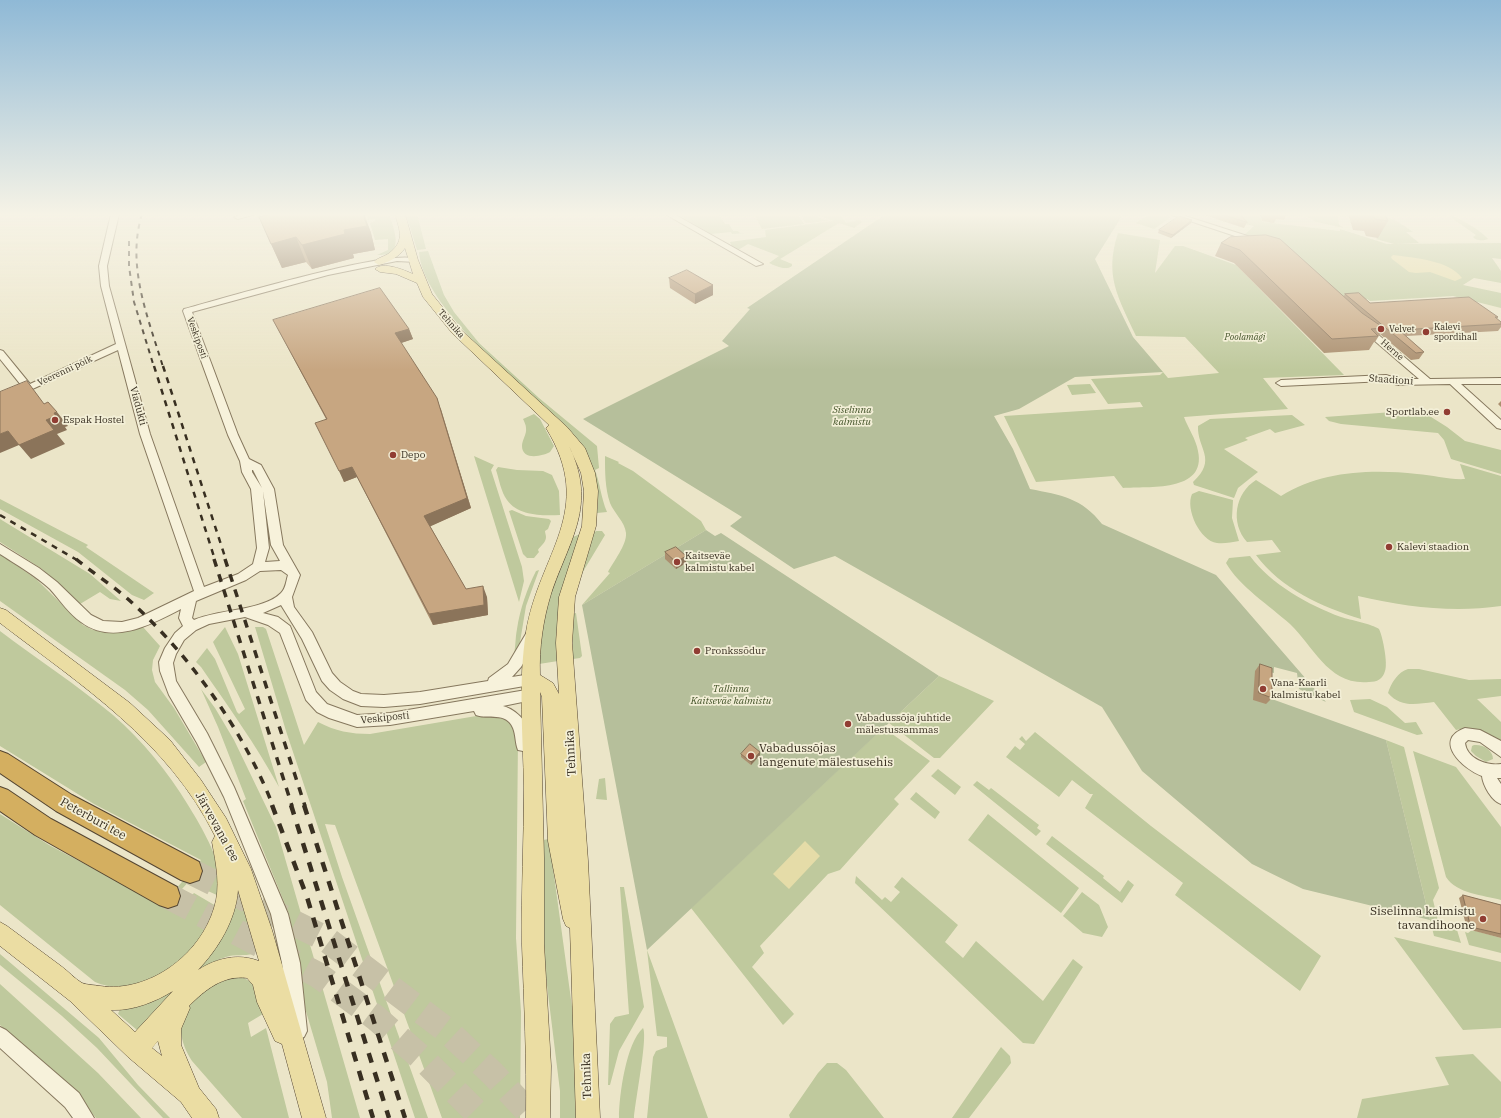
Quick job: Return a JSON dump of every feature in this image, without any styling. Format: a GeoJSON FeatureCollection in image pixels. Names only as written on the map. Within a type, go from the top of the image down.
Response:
{"type":"FeatureCollection","features":[{"type":"Feature","properties":{"kind":"highway","name":"Peterburi tee"},"geometry":{"type":"LineString","coordinates":[[0,761],[64,803],[190,871]]}},
{"type":"Feature","properties":{"kind":"highway"},"geometry":{"type":"LineString","coordinates":[[0,798],[49,830],[168,896]]}},
{"type":"Feature","properties":{"kind":"main road"},"geometry":{"type":"LineString","coordinates":[[383,266],[421,281]]}},
{"type":"Feature","properties":{"kind":"main road","name":"Tehnika"},"geometry":{"type":"LineString","coordinates":[[415,266],[427,295],[456,331],[562,430],[578,448],[588,472],[591,491],[589,526],[567,597],[564,643],[583,962],[588,1118]]}},
{"type":"Feature","properties":{"kind":"main road","name":"Tehnika"},"geometry":{"type":"LineString","coordinates":[[538,1118],[539,1066],[533,944],[534,776],[537,688],[533,633],[544,591],[568,533],[572,516],[574,490],[571,470],[562,446],[539,410]]}},
{"type":"Feature","properties":{"kind":"main road","name":"Järvevana tee"},"geometry":{"type":"LineString","coordinates":[[0,614],[124,708],[164,746],[194,786],[219,825],[241,869],[254,907],[280,992],[314,1118]]}},
{"type":"Feature","properties":{"kind":"main road"},"geometry":{"type":"LineString","coordinates":[[537,688],[566,674]]}},
{"type":"Feature","properties":{"kind":"main road"},"geometry":{"type":"LineString","coordinates":[[537,688],[551,697],[558,841],[583,962]]}},
{"type":"Feature","properties":{"kind":"main road"},"geometry":{"type":"LineString","coordinates":[[78,993],[99,998],[127,998],[149,991],[168,982],[184,970],[202,950],[214,934],[225,908],[228,876],[219,825]]}},
{"type":"Feature","properties":{"kind":"main road"},"geometry":{"type":"LineString","coordinates":[[0,933],[78,993],[136,1049],[189,1094],[208,1118]]}},
{"type":"Feature","properties":{"kind":"main road"},"geometry":{"type":"LineString","coordinates":[[136,1049],[206,976],[224,968],[240,966],[250,968],[260,976],[267,998],[301,1074]]}},
{"type":"Feature","properties":{"kind":"main road"},"geometry":{"type":"LineString","coordinates":[[189,992],[179,1007],[170,1028],[169,1045],[189,1094]]}},
{"type":"Feature","properties":{"kind":"street","name":"Viadukti"},"geometry":{"type":"LineString","coordinates":[[103,266],[105,286],[145,434],[196,583],[201,593]]}},
{"type":"Feature","properties":{"kind":"street","name":"Veskiposti"},"geometry":{"type":"LineString","coordinates":[[258,567],[263,548],[257,489],[247,472],[245,461],[233,435],[187,311],[287,284],[296,284],[374,266]]}},
{"type":"Feature","properties":{"kind":"street","name":"Herne"},"geometry":{"type":"LineString","coordinates":[[1358,323],[1374,334],[1428,382]]}},
{"type":"Feature","properties":{"kind":"street","name":"Veerenni põik"},"geometry":{"type":"LineString","coordinates":[[0,353],[28,388],[122,345]]}},
{"type":"Feature","properties":{"kind":"street","name":"Staadioni"},"geometry":{"type":"LineString","coordinates":[[1281,383],[1386,378],[1398,382],[1501,381]]}},
{"type":"Feature","properties":{"kind":"street"},"geometry":{"type":"LineString","coordinates":[[1452,381],[1501,426]]}},
{"type":"Feature","properties":{"kind":"street","name":"Veskiposti"},"geometry":{"type":"LineString","coordinates":[[245,461],[257,468],[268,489],[276,545],[290,569]]}},
{"type":"Feature","properties":{"kind":"street"},"geometry":{"type":"LineString","coordinates":[[0,548],[53,585],[86,619],[102,626],[122,627],[141,623],[190,600],[201,593],[242,577],[258,567],[283,565],[290,569],[294,575],[292,586],[286,596],[270,606],[245,612],[216,616],[193,625],[174,643],[166,663],[168,680],[197,728],[220,773],[256,852],[283,924],[294,986],[301,1074]]}},
{"type":"Feature","properties":{"kind":"street","name":"Veskiposti"},"geometry":{"type":"LineString","coordinates":[[286,596],[288,608],[307,636],[327,677],[335,686],[348,695],[361,700],[384,701],[420,698],[484,686],[537,688]]}},
{"type":"Feature","properties":{"kind":"street"},"geometry":{"type":"LineString","coordinates":[[190,600],[185,618],[187,622],[193,625]]}},
{"type":"Feature","properties":{"kind":"street","name":"Veskiposti"},"geometry":{"type":"LineString","coordinates":[[245,612],[273,621],[285,630],[312,696],[322,708],[334,714],[357,721],[390,719],[457,707],[537,688]]}},
{"type":"Feature","properties":{"kind":"street"},"geometry":{"type":"LineString","coordinates":[[484,686],[504,676],[514,668],[533,633]]}},
{"type":"Feature","properties":{"kind":"street"},"geometry":{"type":"LineString","coordinates":[[457,707],[472,712],[495,709],[507,712],[516,718],[523,733],[524,766],[534,776]]}},
{"type":"Feature","properties":{"kind":"street"},"geometry":{"type":"LineString","coordinates":[[1501,750],[1493,742],[1478,735],[1466,734],[1458,740],[1460,750],[1466,759],[1477,767],[1495,771],[1490,780],[1501,798]]}},
{"type":"Feature","properties":{"kind":"street"},"geometry":{"type":"LineString","coordinates":[[0,1036],[72,1100],[84,1118]]}},
{"type":"Feature","properties":{"kind":"green space"},"geometry":{"type":"Polygon","coordinates":[[[422,266],[434,266],[444,295],[454,312],[479,343],[539,398],[597,446],[599,468],[595,470],[607,512],[597,513],[598,497],[596,481],[586,451],[475,343],[444,307],[432,288],[422,266]]]}},
{"type":"Feature","properties":{"kind":"green space"},"geometry":{"type":"Polygon","coordinates":[[[776,266],[791,266],[786,268],[776,266]]]}},
{"type":"Feature","properties":{"kind":"green space","name":"Siselinna kalmistu"},"geometry":{"type":"Polygon","coordinates":[[[809,266],[1098,266],[1133,337],[1163,372],[1075,377],[1019,409],[994,416],[1013,449],[1030,489],[1052,493],[1079,503],[1087,508],[1102,524],[1216,575],[1326,702],[1299,689],[1297,673],[1274,667],[1274,673],[1270,672],[1269,698],[1386,740],[1430,920],[1303,889],[1252,864],[1142,771],[1102,707],[835,556],[794,569],[730,526],[742,517],[583,419],[729,346],[722,341],[750,309],[747,308],[809,266]]]}},
{"type":"Feature","properties":{"kind":"green space","name":"Poolamägi"},"geometry":{"type":"Polygon","coordinates":[[[1112,266],[1156,266],[1155,273],[1160,266],[1237,266],[1344,375],[1263,378],[1288,409],[1184,417],[1194,438],[1198,451],[1198,465],[1193,474],[1185,481],[1160,486],[1123,488],[1114,476],[1036,482],[1004,416],[1143,407],[1140,402],[1108,404],[1091,379],[1160,375],[1163,372],[1168,378],[1219,373],[1185,337],[1136,336],[1119,298],[1112,266]]]}},
{"type":"Feature","properties":{"kind":"green space"},"geometry":{"type":"Polygon","coordinates":[[[1292,266],[1498,266],[1501,271],[1501,283],[1474,278],[1463,285],[1501,293],[1501,308],[1453,296],[1370,301],[1367,299],[1344,300],[1292,266]]]}},
{"type":"Feature","properties":{"kind":"green space"},"geometry":{"type":"Polygon","coordinates":[[[1090,384],[1096,393],[1072,395],[1067,385],[1090,384]]]}},
{"type":"Feature","properties":{"kind":"green space"},"geometry":{"type":"Polygon","coordinates":[[[1420,410],[1447,427],[1465,441],[1501,450],[1501,474],[1451,459],[1444,440],[1438,433],[1341,424],[1329,421],[1325,417],[1420,410]]]}},
{"type":"Feature","properties":{"kind":"green space"},"geometry":{"type":"Polygon","coordinates":[[[534,414],[540,419],[554,446],[550,452],[543,455],[529,456],[525,454],[522,446],[526,430],[523,419],[534,414]]]}},
{"type":"Feature","properties":{"kind":"green space"},"geometry":{"type":"Polygon","coordinates":[[[1292,415],[1305,425],[1275,433],[1270,429],[1245,438],[1248,440],[1224,449],[1258,472],[1238,488],[1234,498],[1194,485],[1193,482],[1204,467],[1205,460],[1198,426],[1210,419],[1292,415]]]}},
{"type":"Feature","properties":{"kind":"green space"},"geometry":{"type":"Polygon","coordinates":[[[474,456],[494,465],[491,470],[522,567],[524,581],[519,602],[474,456]]]}},
{"type":"Feature","properties":{"kind":"green space"},"geometry":{"type":"Polygon","coordinates":[[[605,456],[619,462],[618,463],[633,471],[701,521],[706,530],[582,605],[610,573],[608,572],[626,538],[624,525],[612,507],[608,497],[605,456]]]}},
{"type":"Feature","properties":{"kind":"green space","name":"Kalevi staadion"},"geometry":{"type":"Polygon","coordinates":[[[1460,464],[1501,476],[1501,606],[1465,609],[1430,608],[1358,596],[1361,619],[1317,602],[1303,595],[1277,578],[1256,555],[1281,552],[1272,540],[1247,542],[1238,526],[1237,509],[1239,500],[1243,492],[1256,480],[1281,496],[1313,481],[1364,472],[1400,472],[1453,479],[1465,479],[1460,464]]]}},
{"type":"Feature","properties":{"kind":"green space"},"geometry":{"type":"Polygon","coordinates":[[[498,467],[517,470],[543,471],[552,475],[559,491],[560,515],[531,514],[512,505],[505,497],[502,489],[496,470],[498,467]]]}},
{"type":"Feature","properties":{"kind":"green space"},"geometry":{"type":"Polygon","coordinates":[[[1199,491],[1233,500],[1232,518],[1239,541],[1217,543],[1205,537],[1200,531],[1192,516],[1190,500],[1192,494],[1199,491]]]}},
{"type":"Feature","properties":{"kind":"green space"},"geometry":{"type":"Polygon","coordinates":[[[0,499],[88,545],[86,547],[154,593],[144,600],[132,595],[78,552],[0,509],[0,499]]]}},
{"type":"Feature","properties":{"kind":"green space"},"geometry":{"type":"Polygon","coordinates":[[[512,510],[526,516],[549,519],[551,521],[548,529],[545,531],[545,541],[534,558],[527,558],[523,554],[509,511],[512,510]]]}},
{"type":"Feature","properties":{"kind":"green space"},"geometry":{"type":"Polygon","coordinates":[[[0,519],[90,574],[121,601],[110,599],[100,592],[80,604],[42,569],[0,542],[0,519]]]}},
{"type":"Feature","properties":{"kind":"green space","name":"Tallinna Kaitseväe kalmistu"},"geometry":{"type":"Polygon","coordinates":[[[706,530],[715,536],[721,533],[939,676],[647,950],[582,605],[706,530]]]}},
{"type":"Feature","properties":{"kind":"green space"},"geometry":{"type":"Polygon","coordinates":[[[596,531],[602,531],[605,535],[581,575],[594,533],[596,531]]]}},
{"type":"Feature","properties":{"kind":"green space"},"geometry":{"type":"Polygon","coordinates":[[[580,534],[561,596],[557,626],[558,661],[539,664],[543,622],[553,586],[573,537],[580,534]]]}},
{"type":"Feature","properties":{"kind":"green space"},"geometry":{"type":"Polygon","coordinates":[[[0,554],[36,579],[83,625],[93,630],[120,632],[143,627],[160,646],[153,660],[152,670],[155,682],[174,708],[206,762],[199,767],[148,710],[125,690],[0,601],[0,554]]]}},
{"type":"Feature","properties":{"kind":"green space"},"geometry":{"type":"Polygon","coordinates":[[[1250,556],[1268,576],[1303,600],[1341,617],[1379,629],[1386,663],[1384,674],[1381,678],[1372,682],[1355,682],[1343,678],[1324,663],[1299,633],[1247,588],[1226,563],[1229,558],[1250,556]]]}},
{"type":"Feature","properties":{"kind":"green space"},"geometry":{"type":"Polygon","coordinates":[[[539,570],[526,606],[519,648],[513,658],[518,622],[522,607],[536,571],[539,570]]]}},
{"type":"Feature","properties":{"kind":"green space"},"geometry":{"type":"Polygon","coordinates":[[[576,613],[582,656],[580,658],[573,659],[572,614],[576,613]]]}},
{"type":"Feature","properties":{"kind":"green space"},"geometry":{"type":"Polygon","coordinates":[[[225,627],[238,654],[279,787],[242,726],[196,662],[207,648],[215,659],[237,712],[239,714],[245,709],[213,642],[225,627]]]}},
{"type":"Feature","properties":{"kind":"green space"},"geometry":{"type":"Polygon","coordinates":[[[255,627],[263,627],[266,629],[304,745],[318,722],[331,728],[343,731],[370,734],[488,714],[497,714],[513,723],[518,739],[516,938],[521,1012],[520,1118],[442,1118],[335,825],[325,824],[342,877],[428,1118],[415,1118],[286,731],[255,627]]]}},
{"type":"Feature","properties":{"kind":"green space"},"geometry":{"type":"Polygon","coordinates":[[[0,631],[99,704],[135,735],[172,781],[197,820],[211,846],[219,872],[219,896],[199,887],[201,885],[191,879],[182,889],[192,895],[194,893],[216,906],[209,924],[202,936],[179,961],[167,971],[139,984],[124,987],[110,986],[95,982],[0,905],[0,814],[49,845],[162,905],[201,860],[94,804],[0,746],[0,631]]]}},
{"type":"Feature","properties":{"kind":"green space"},"geometry":{"type":"Polygon","coordinates":[[[1419,669],[1469,680],[1501,679],[1501,696],[1477,699],[1501,722],[1501,743],[1466,728],[1456,730],[1434,702],[1409,704],[1393,698],[1388,693],[1391,685],[1398,675],[1404,670],[1419,669]]]}},
{"type":"Feature","properties":{"kind":"green space"},"geometry":{"type":"Polygon","coordinates":[[[939,676],[994,701],[940,758],[934,758],[889,723],[939,676]]]}},
{"type":"Feature","properties":{"kind":"green space"},"geometry":{"type":"Polygon","coordinates":[[[201,689],[215,708],[234,740],[276,827],[360,1118],[332,1118],[327,1082],[305,1008],[289,914],[243,801],[246,799],[218,727],[201,689]]]}},
{"type":"Feature","properties":{"kind":"green space"},"geometry":{"type":"Polygon","coordinates":[[[1370,699],[1387,707],[1405,723],[1416,722],[1423,734],[1417,735],[1354,712],[1350,700],[1370,699]]]}},
{"type":"Feature","properties":{"kind":"green space"},"geometry":{"type":"Polygon","coordinates":[[[881,730],[885,734],[888,731],[930,761],[894,799],[899,804],[840,870],[828,874],[760,946],[764,953],[752,967],[794,1014],[783,1025],[691,908],[881,730]]]}},
{"type":"Feature","properties":{"kind":"green space"},"geometry":{"type":"Polygon","coordinates":[[[1035,732],[1151,826],[1321,956],[1300,991],[1175,895],[1183,883],[1085,808],[1093,794],[1090,794],[1072,780],[1059,797],[1006,757],[1015,746],[1020,750],[1025,744],[1019,739],[1022,736],[1026,741],[1035,732]]]}},
{"type":"Feature","properties":{"kind":"green space"},"geometry":{"type":"Polygon","coordinates":[[[1386,740],[1404,747],[1439,888],[1433,900],[1439,925],[1457,930],[1461,943],[1434,936],[1386,740]]]}},
{"type":"Feature","properties":{"kind":"green space"},"geometry":{"type":"Polygon","coordinates":[[[1474,745],[1487,748],[1493,756],[1493,759],[1486,762],[1476,756],[1471,751],[1472,746],[1474,745]]]}},
{"type":"Feature","properties":{"kind":"green space"},"geometry":{"type":"Polygon","coordinates":[[[1413,751],[1456,767],[1501,827],[1501,900],[1463,890],[1451,883],[1446,877],[1413,751]]]}},
{"type":"Feature","properties":{"kind":"green space"},"geometry":{"type":"Polygon","coordinates":[[[938,769],[961,787],[955,795],[931,776],[938,769]]]}},
{"type":"Feature","properties":{"kind":"green space"},"geometry":{"type":"Polygon","coordinates":[[[605,778],[607,800],[596,799],[599,779],[605,778]]]}},
{"type":"Feature","properties":{"kind":"green space"},"geometry":{"type":"Polygon","coordinates":[[[977,781],[989,790],[991,788],[1039,825],[1037,828],[1041,831],[1036,836],[973,785],[977,781]]]}},
{"type":"Feature","properties":{"kind":"green space"},"geometry":{"type":"Polygon","coordinates":[[[916,792],[940,812],[935,819],[910,799],[916,792]]]}},
{"type":"Feature","properties":{"kind":"green space"},"geometry":{"type":"Polygon","coordinates":[[[988,814],[1079,888],[1061,913],[968,840],[988,814]]]}},
{"type":"Feature","properties":{"kind":"green space"},"geometry":{"type":"Polygon","coordinates":[[[1052,836],[1104,876],[1103,878],[1120,892],[1128,880],[1134,885],[1122,903],[1046,844],[1052,836]]]}},
{"type":"Feature","properties":{"kind":"green space"},"geometry":{"type":"Polygon","coordinates":[[[549,839],[573,1014],[576,1118],[560,1118],[560,1091],[543,953],[543,840],[549,839]]]}},
{"type":"Feature","properties":{"kind":"green space"},"geometry":{"type":"Polygon","coordinates":[[[856,876],[882,900],[885,897],[891,902],[900,892],[894,887],[902,877],[958,925],[945,942],[963,958],[976,941],[1043,1001],[1073,959],[1083,967],[1034,1044],[1023,1043],[855,883],[856,876]]]}},
{"type":"Feature","properties":{"kind":"green space"},"geometry":{"type":"Polygon","coordinates":[[[620,887],[624,887],[644,1007],[619,1051],[610,1085],[608,1085],[610,1024],[615,1017],[629,1014],[620,887]]]}},
{"type":"Feature","properties":{"kind":"green space"},"geometry":{"type":"Polygon","coordinates":[[[1082,892],[1099,905],[1108,927],[1102,937],[1083,933],[1063,916],[1082,892]]]}},
{"type":"Feature","properties":{"kind":"green space"},"geometry":{"type":"Polygon","coordinates":[[[239,903],[242,904],[256,949],[253,954],[226,957],[202,969],[137,1030],[118,1014],[120,1009],[149,1000],[239,903]]]}},
{"type":"Feature","properties":{"kind":"green space"},"geometry":{"type":"Polygon","coordinates":[[[1472,930],[1501,938],[1501,953],[1469,945],[1465,932],[1468,933],[1472,930]]]}},
{"type":"Feature","properties":{"kind":"green space"},"geometry":{"type":"Polygon","coordinates":[[[1394,937],[1501,962],[1501,1028],[1463,1030],[1394,937]]]}},
{"type":"Feature","properties":{"kind":"green space"},"geometry":{"type":"Polygon","coordinates":[[[647,950],[708,1118],[647,1118],[653,1057],[656,1051],[667,1047],[667,1037],[657,1036],[647,950]]]}},
{"type":"Feature","properties":{"kind":"green space"},"geometry":{"type":"Polygon","coordinates":[[[0,954],[99,1038],[138,1085],[170,1118],[163,1118],[97,1048],[62,1016],[0,965],[0,954]]]}},
{"type":"Feature","properties":{"kind":"green space"},"geometry":{"type":"Polygon","coordinates":[[[240,976],[251,983],[259,996],[263,1014],[248,1023],[251,1037],[266,1028],[289,1118],[242,1118],[192,1061],[183,1043],[181,1032],[184,1017],[190,1003],[200,991],[212,983],[240,976]]]}},
{"type":"Feature","properties":{"kind":"green space"},"geometry":{"type":"Polygon","coordinates":[[[0,984],[98,1073],[141,1118],[96,1118],[78,1096],[0,1025],[0,984]]]}},
{"type":"Feature","properties":{"kind":"green space"},"geometry":{"type":"Polygon","coordinates":[[[643,1028],[643,1056],[634,1118],[619,1118],[620,1097],[628,1057],[637,1035],[643,1028]]]}},
{"type":"Feature","properties":{"kind":"green space"},"geometry":{"type":"Polygon","coordinates":[[[1001,1047],[1010,1056],[1011,1063],[969,1118],[952,1118],[1001,1047]]]}},
{"type":"Feature","properties":{"kind":"green space"},"geometry":{"type":"Polygon","coordinates":[[[1473,1054],[1501,1082],[1501,1117],[1357,1118],[1362,1099],[1449,1085],[1435,1057],[1473,1054]]]}},
{"type":"Feature","properties":{"kind":"green space"},"geometry":{"type":"Polygon","coordinates":[[[827,1063],[837,1063],[846,1070],[884,1118],[790,1118],[789,1115],[818,1073],[827,1063]]]}},
{"type":"Feature","properties":{"kind":"sand"},"geometry":{"type":"Polygon","coordinates":[[[1401,266],[1447,266],[1462,278],[1455,281],[1430,272],[1409,272],[1401,266]]]}},
{"type":"Feature","properties":{"kind":"sand"},"geometry":{"type":"Polygon","coordinates":[[[805,841],[820,856],[789,889],[773,874],[805,841]]]}},
{"type":"Feature","properties":{"kind":"building"},"geometry":{"type":"Polygon","coordinates":[[[1257,266],[1310,266],[1362,313],[1384,328],[1371,329],[1378,336],[1332,339],[1257,266]]]}},
{"type":"Feature","properties":{"kind":"building"},"geometry":{"type":"Polygon","coordinates":[[[687,270],[713,285],[695,294],[669,278],[687,270]]]}},
{"type":"Feature","properties":{"kind":"building","name":"Depo"},"geometry":{"type":"Polygon","coordinates":[[[380,288],[409,329],[395,333],[437,398],[467,498],[424,516],[466,589],[483,586],[484,605],[429,614],[352,467],[339,471],[315,423],[327,419],[273,320],[380,288]]]}},
{"type":"Feature","properties":{"kind":"building","name":"Kalevi spordihall"},"geometry":{"type":"Polygon","coordinates":[[[1359,293],[1370,303],[1469,297],[1498,317],[1495,317],[1501,322],[1501,324],[1399,330],[1424,352],[1416,353],[1345,294],[1359,293]]]}},
{"type":"Feature","properties":{"kind":"building"},"geometry":{"type":"Polygon","coordinates":[[[27,381],[44,404],[48,402],[57,412],[54,413],[56,416],[46,420],[54,430],[19,445],[8,431],[0,434],[0,392],[27,381]]]}},
{"type":"Feature","properties":{"kind":"building"},"geometry":{"type":"Polygon","coordinates":[[[676,547],[686,556],[676,562],[665,552],[676,547]]]}},
{"type":"Feature","properties":{"kind":"building"},"geometry":{"type":"Polygon","coordinates":[[[1260,664],[1272,668],[1272,698],[1259,693],[1260,664]]]}},
{"type":"Feature","properties":{"kind":"building","name":"Vabadussõjas langenute mälestusehis"},"geometry":{"type":"Polygon","coordinates":[[[750,744],[760,752],[751,762],[741,754],[750,744]]]}},
{"type":"Feature","properties":{"kind":"building","name":"Siselinna kalmistu tavandihoone"},"geometry":{"type":"Polygon","coordinates":[[[1463,895],[1501,905],[1501,934],[1471,927],[1463,895]]]}},
{"type":"Feature","properties":{"kind":"tunnel"},"geometry":{"type":"LineString","coordinates":[[190,871],[326,939],[445,1029],[493,1074],[534,1118]]}},
{"type":"Feature","properties":{"kind":"tunnel"},"geometry":{"type":"LineString","coordinates":[[168,896],[318,975],[376,1018],[425,1061],[482,1118]]}},
{"type":"Feature","properties":{"kind":"railway"},"geometry":{"type":"LineString","coordinates":[[129,266],[134,302],[154,367]]}},
{"type":"Feature","properties":{"kind":"railway"},"geometry":{"type":"LineString","coordinates":[[137,266],[141,291],[163,367]]}},
{"type":"Feature","properties":{"kind":"railway"},"geometry":{"type":"LineString","coordinates":[[154,366],[215,560]]}},
{"type":"Feature","properties":{"kind":"railway"},"geometry":{"type":"LineString","coordinates":[[163,366],[226,560]]}},
{"type":"Feature","properties":{"kind":"railway"},"geometry":{"type":"LineString","coordinates":[[0,515],[77,560]]}},
{"type":"Feature","properties":{"kind":"railway"},"geometry":{"type":"LineString","coordinates":[[76,559],[129,600],[173,644],[193,669],[231,722],[247,750],[273,806]]}},
{"type":"Feature","properties":{"kind":"railway"},"geometry":{"type":"LineString","coordinates":[[214,559],[292,806]]}},
{"type":"Feature","properties":{"kind":"railway"},"geometry":{"type":"LineString","coordinates":[[225,559],[305,806]]}},
{"type":"Feature","properties":{"kind":"railway"},"geometry":{"type":"LineString","coordinates":[[272,805],[307,897],[373,1118]]}},
{"type":"Feature","properties":{"kind":"railway"},"geometry":{"type":"LineString","coordinates":[[291,805],[389,1118]]}},
{"type":"Feature","properties":{"kind":"railway"},"geometry":{"type":"LineString","coordinates":[[304,805],[405,1118]]}},
{"type":"Feature","properties":{"kind":"place","name":"Velvet"},"geometry":{"type":"Point","coordinates":[1381,329]}},
{"type":"Feature","properties":{"kind":"place","name":"Kalevi spordihall"},"geometry":{"type":"Point","coordinates":[1426,332]}},
{"type":"Feature","properties":{"kind":"place","name":"Sportlab.ee"},"geometry":{"type":"Point","coordinates":[1447,412]}},
{"type":"Feature","properties":{"kind":"place","name":"Espak Hostel"},"geometry":{"type":"Point","coordinates":[55,420]}},
{"type":"Feature","properties":{"kind":"place","name":"Depo"},"geometry":{"type":"Point","coordinates":[393,455]}},
{"type":"Feature","properties":{"kind":"place","name":"Kalevi staadion"},"geometry":{"type":"Point","coordinates":[1389,547]}},
{"type":"Feature","properties":{"kind":"place","name":"Kaitseväe kalmistu kabel"},"geometry":{"type":"Point","coordinates":[677,562]}},
{"type":"Feature","properties":{"kind":"place","name":"Pronkssõdur"},"geometry":{"type":"Point","coordinates":[697,651]}},
{"type":"Feature","properties":{"kind":"place","name":"Vana-Kaarli kalmistu kabel"},"geometry":{"type":"Point","coordinates":[1263,689]}},
{"type":"Feature","properties":{"kind":"place","name":"Vabadussõja juhtide mälestussammas"},"geometry":{"type":"Point","coordinates":[848,724]}},
{"type":"Feature","properties":{"kind":"place","name":"Vabadussõjas langenute mälestusehis"},"geometry":{"type":"Point","coordinates":[751,756]}},
{"type":"Feature","properties":{"kind":"place","name":"Siselinna kalmistu tavandihoone"},"geometry":{"type":"Point","coordinates":[1483,919]}}]}
